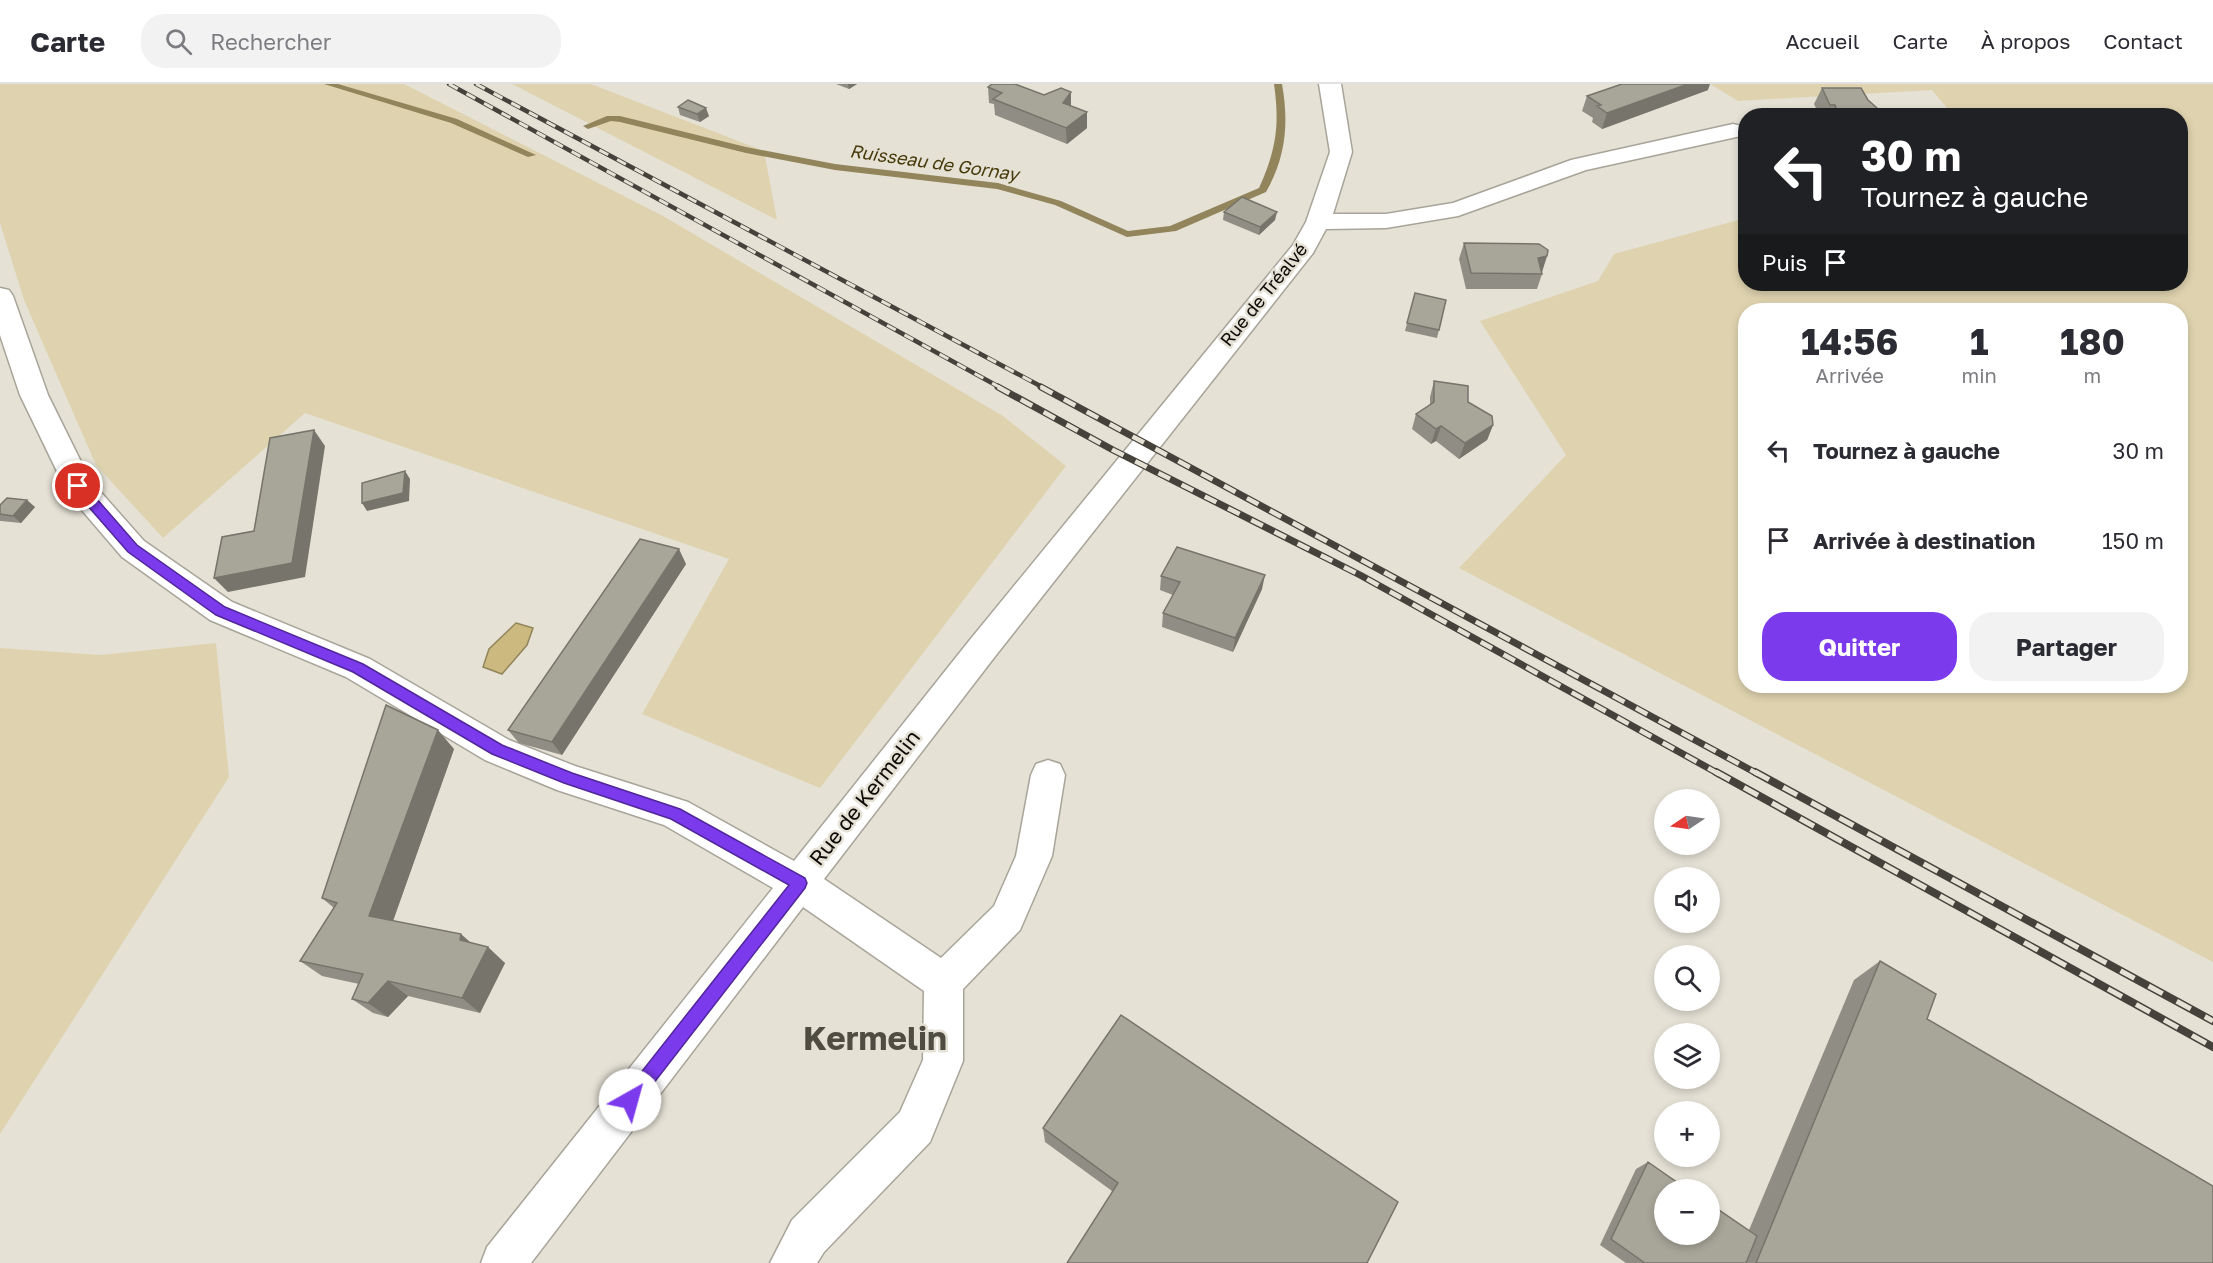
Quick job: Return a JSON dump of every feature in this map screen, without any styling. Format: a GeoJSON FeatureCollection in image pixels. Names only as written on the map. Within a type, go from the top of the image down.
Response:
{"type":"FeatureCollection","features":[{"type":"Feature","properties":{"kind":"street","name":"Rue de Tréalvé"},"geometry":{"type":"LineString","coordinates":[[1120,478],[1304,248],[1318,222],[1341,152],[1330,84]]}},
{"type":"Feature","properties":{"kind":"street"},"geometry":{"type":"LineString","coordinates":[[1318,222],[1386,221],[1458,209],[1579,165],[1733,131]]}},
{"type":"Feature","properties":{"kind":"street"},"geometry":{"type":"LineString","coordinates":[[0,296],[34,394],[78,486],[133,549],[221,611],[358,668],[497,750],[569,778],[675,813],[799,883],[944,982]]}},
{"type":"Feature","properties":{"kind":"street","name":"Rue de Kermelin"},"geometry":{"type":"LineString","coordinates":[[503,1263],[981,650],[1120,478]]}},
{"type":"Feature","properties":{"kind":"street"},"geometry":{"type":"LineString","coordinates":[[792,1263],[808,1236],[915,1127],[943,1061],[944,982],[1006,918],[1034,856],[1048,776]]}},
{"type":"Feature","properties":{"kind":"shaded area"},"geometry":{"type":"Polygon","coordinates":[[[0,84],[404,84],[663,216],[1003,416],[1066,466],[820,788],[642,714],[729,559],[305,413],[163,538],[96,465],[24,300],[0,223],[0,84]]]}},
{"type":"Feature","properties":{"kind":"shaded area"},"geometry":{"type":"Polygon","coordinates":[[[512,84],[591,84],[764,151],[777,220],[512,84]]]}},
{"type":"Feature","properties":{"kind":"shaded area"},"geometry":{"type":"Polygon","coordinates":[[[1710,84],[2213,84],[2213,962],[1459,568],[1566,455],[1480,321],[1598,281],[1614,254],[1738,220],[1738,291],[2188,291],[2188,108],[1947,108],[1932,90],[1738,101],[1710,84]]]}},
{"type":"Feature","properties":{"kind":"shaded area"},"geometry":{"type":"Polygon","coordinates":[[[516,623],[533,628],[527,645],[502,674],[483,667],[489,649],[516,623]]]}},
{"type":"Feature","properties":{"kind":"shaded area"},"geometry":{"type":"Polygon","coordinates":[[[216,643],[229,777],[0,1134],[0,648],[101,655],[216,643]]]}},
{"type":"Feature","properties":{"kind":"building"},"geometry":{"type":"Polygon","coordinates":[[[992,84],[1015,84],[1044,95],[1061,88],[1071,92],[1063,103],[1087,112],[1066,128],[993,99],[1002,93],[988,87],[992,84]]]}},
{"type":"Feature","properties":{"kind":"building"},"geometry":{"type":"Polygon","coordinates":[[[1622,84],[1688,84],[1607,113],[1597,106],[1601,105],[1587,96],[1622,84]]]}},
{"type":"Feature","properties":{"kind":"building"},"geometry":{"type":"Polygon","coordinates":[[[1822,88],[1861,88],[1868,100],[1877,108],[1836,108],[1835,105],[1830,105],[1822,88]]]}},
{"type":"Feature","properties":{"kind":"building"},"geometry":{"type":"Polygon","coordinates":[[[688,100],[706,108],[697,114],[678,107],[688,100]]]}},
{"type":"Feature","properties":{"kind":"building"},"geometry":{"type":"Polygon","coordinates":[[[1242,197],[1277,212],[1260,227],[1224,212],[1242,197]]]}},
{"type":"Feature","properties":{"kind":"building"},"geometry":{"type":"Polygon","coordinates":[[[1464,243],[1539,244],[1548,250],[1547,256],[1538,258],[1542,274],[1471,273],[1464,243]]]}},
{"type":"Feature","properties":{"kind":"building"},"geometry":{"type":"Polygon","coordinates":[[[1415,293],[1446,300],[1439,330],[1407,323],[1415,293]]]}},
{"type":"Feature","properties":{"kind":"building"},"geometry":{"type":"Polygon","coordinates":[[[1434,381],[1468,386],[1468,402],[1492,416],[1493,425],[1465,443],[1441,426],[1436,429],[1416,414],[1434,402],[1434,381]]]}},
{"type":"Feature","properties":{"kind":"building"},"geometry":{"type":"Polygon","coordinates":[[[314,430],[292,563],[214,578],[222,537],[254,531],[270,438],[314,430]]]}},
{"type":"Feature","properties":{"kind":"building"},"geometry":{"type":"Polygon","coordinates":[[[405,471],[403,493],[362,503],[362,483],[405,471]]]}},
{"type":"Feature","properties":{"kind":"building"},"geometry":{"type":"Polygon","coordinates":[[[7,498],[27,500],[13,516],[0,514],[0,505],[7,498]]]}},
{"type":"Feature","properties":{"kind":"building"},"geometry":{"type":"Polygon","coordinates":[[[640,539],[679,549],[552,742],[508,730],[640,539]]]}},
{"type":"Feature","properties":{"kind":"building"},"geometry":{"type":"Polygon","coordinates":[[[1177,547],[1265,575],[1235,638],[1163,613],[1180,582],[1161,576],[1177,547]]]}},
{"type":"Feature","properties":{"kind":"building"},"geometry":{"type":"Polygon","coordinates":[[[386,705],[438,730],[369,916],[461,934],[460,940],[488,947],[462,998],[388,981],[368,1003],[352,999],[363,974],[300,961],[337,903],[322,898],[386,705]]]}},
{"type":"Feature","properties":{"kind":"building"},"geometry":{"type":"Polygon","coordinates":[[[1880,961],[1936,994],[1927,1019],[2213,1186],[2213,1263],[1756,1263],[1880,961]]]}},
{"type":"Feature","properties":{"kind":"building"},"geometry":{"type":"Polygon","coordinates":[[[1121,1015],[1398,1202],[1367,1263],[1067,1263],[1118,1183],[1043,1128],[1121,1015]]]}},
{"type":"Feature","properties":{"kind":"building"},"geometry":{"type":"Polygon","coordinates":[[[1648,1162],[1672,1179],[1654,1179],[1654,1245],[1720,1245],[1720,1211],[1757,1236],[1746,1263],[1645,1263],[1611,1239],[1648,1162]]]}},
{"type":"Feature","properties":{"kind":"waterway","name":"Ruisseau de Gornay"},"geometry":{"type":"LineString","coordinates":[[328,84],[454,121],[531,155]]}},
{"type":"Feature","properties":{"kind":"waterway","name":"Ruisseau de Gornay"},"geometry":{"type":"LineString","coordinates":[[588,126],[610,118],[620,119],[746,150],[835,167],[998,186],[1058,203],[1127,234],[1172,229],[1263,190],[1275,162],[1281,138],[1282,115],[1278,84]]}},
{"type":"Feature","properties":{"kind":"railway"},"geometry":{"type":"LineString","coordinates":[[449,84],[1001,388]]}},
{"type":"Feature","properties":{"kind":"railway"},"geometry":{"type":"LineString","coordinates":[[476,84],[1044,388]]}},
{"type":"Feature","properties":{"kind":"railway"},"geometry":{"type":"LineString","coordinates":[[998,387],[1113,450],[1360,575],[1719,774]]}},
{"type":"Feature","properties":{"kind":"railway"},"geometry":{"type":"LineString","coordinates":[[1041,387],[1758,774]]}},
{"type":"Feature","properties":{"kind":"railway"},"geometry":{"type":"LineString","coordinates":[[1716,772],[2213,1047]]}},
{"type":"Feature","properties":{"kind":"railway"},"geometry":{"type":"LineString","coordinates":[[1755,772],[2213,1021]]}},
{"type":"Feature","properties":{"kind":"district","name":"Kermelin"},"geometry":{"type":"Point","coordinates":[875,1038]}},
{"type":"Feature","properties":{"kind":"route"},"geometry":{"type":"LineString","coordinates":[[78,486],[133,549],[221,611],[358,668],[497,750],[569,778],[675,813],[799,883],[630,1100]]}}]}
